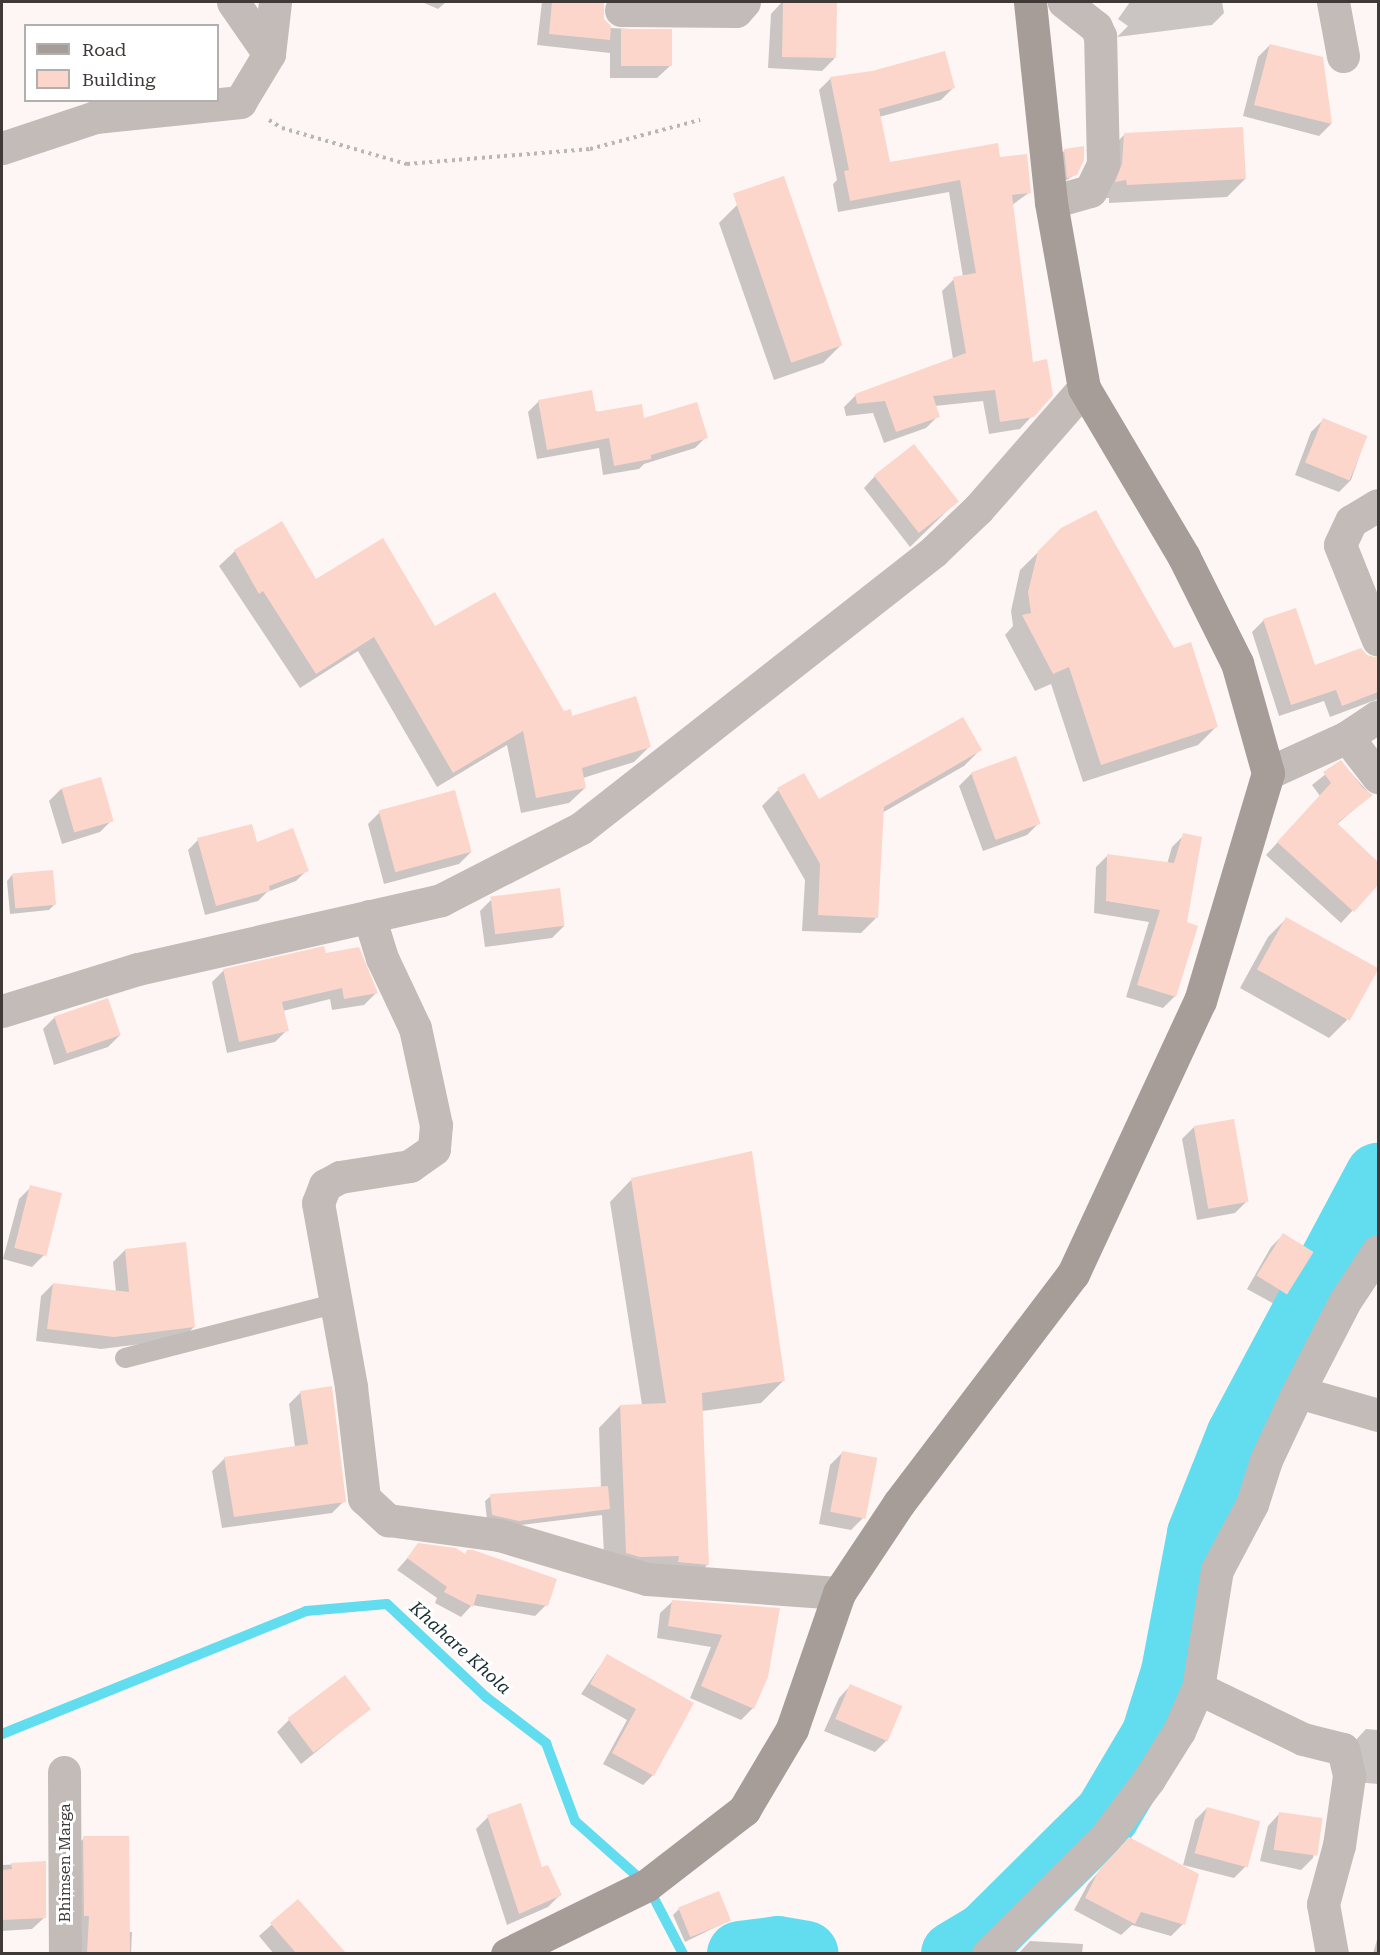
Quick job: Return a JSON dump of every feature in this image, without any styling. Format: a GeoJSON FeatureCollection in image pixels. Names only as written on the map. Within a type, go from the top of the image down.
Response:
{"type":"FeatureCollection","features":[{"type":"Feature","properties":{"kind":"street"},"geometry":{"type":"LineString","coordinates":[[233,2],[269,54]]}},
{"type":"Feature","properties":{"kind":"street"},"geometry":{"type":"LineString","coordinates":[[2,148],[95,117],[240,102],[269,54],[275,2]]}},
{"type":"Feature","properties":{"kind":"street"},"geometry":{"type":"LineString","coordinates":[[621,10],[736,11],[744,2]]}},
{"type":"Feature","properties":{"kind":"street"},"geometry":{"type":"LineString","coordinates":[[507,1953],[647,1885],[744,1810],[792,1729],[839,1593],[899,1503],[1073,1274],[1200,1001],[1268,773],[1237,663],[1184,557],[1084,388],[1051,202],[1030,2]]}},
{"type":"Feature","properties":{"kind":"street"},"geometry":{"type":"LineString","coordinates":[[1051,202],[1090,191],[1103,164],[1100,36],[1096,27],[1064,2]]}},
{"type":"Feature","properties":{"kind":"street"},"geometry":{"type":"LineString","coordinates":[[1333,2],[1342,56]]}},
{"type":"Feature","properties":{"kind":"street"},"geometry":{"type":"LineString","coordinates":[[2,1011],[138,969],[441,900],[581,828],[934,551],[978,509],[1084,388]]}},
{"type":"Feature","properties":{"kind":"street"},"geometry":{"type":"LineString","coordinates":[[1378,505],[1351,521],[1340,545],[1378,640]]}},
{"type":"Feature","properties":{"kind":"street"},"geometry":{"type":"LineString","coordinates":[[1268,773],[1347,737],[1378,716]]}},
{"type":"Feature","properties":{"kind":"street"},"geometry":{"type":"LineString","coordinates":[[1347,737],[1378,777]]}},
{"type":"Feature","properties":{"kind":"street"},"geometry":{"type":"LineString","coordinates":[[369,916],[382,958],[416,1028],[436,1125],[434,1149],[410,1166],[340,1177],[325,1185],[318,1203],[334,1304],[351,1388],[364,1498],[388,1520],[499,1535],[647,1579],[839,1593]]}},
{"type":"Feature","properties":{"kind":"street"},"geometry":{"type":"LineString","coordinates":[[988,1953],[1104,1839],[1149,1779],[1179,1731],[1197,1688],[1217,1570],[1252,1504],[1266,1460],[1298,1392],[1345,1301],[1378,1251]]}},
{"type":"Feature","properties":{"kind":"street"},"geometry":{"type":"LineString","coordinates":[[1298,1392],[1378,1415]]}},
{"type":"Feature","properties":{"kind":"street"},"geometry":{"type":"LineString","coordinates":[[1197,1688],[1304,1739],[1343,1749],[1349,1776],[1339,1845],[1323,1904],[1332,1953]]}},
{"type":"Feature","properties":{"kind":"street","name":"Bhimsen Marga"},"geometry":{"type":"LineString","coordinates":[[64,1772],[65,1953]]}},
{"type":"Feature","properties":{"kind":"lane"},"geometry":{"type":"LineString","coordinates":[[125,1358],[334,1304]]}},
{"type":"Feature","properties":{"kind":"path"},"geometry":{"type":"LineString","coordinates":[[240,102],[282,128],[407,164],[590,149],[700,120]]}},
{"type":"Feature","properties":{"kind":"building"},"geometry":{"type":"Polygon","coordinates":[[[552,2],[604,2],[604,19],[611,26],[610,40],[549,34],[552,2]]]}},
{"type":"Feature","properties":{"kind":"building"},"geometry":{"type":"Polygon","coordinates":[[[783,2],[837,3],[836,58],[782,57],[783,2]]]}},
{"type":"Feature","properties":{"kind":"building"},"geometry":{"type":"Polygon","coordinates":[[[621,29],[672,29],[672,66],[621,66],[621,29]]]}},
{"type":"Feature","properties":{"kind":"building"},"geometry":{"type":"Polygon","coordinates":[[[1270,44],[1323,57],[1332,124],[1254,105],[1270,44]]]}},
{"type":"Feature","properties":{"kind":"building"},"geometry":{"type":"Polygon","coordinates":[[[945,51],[955,88],[879,109],[890,162],[998,143],[1000,157],[1027,154],[1031,193],[1012,195],[1033,362],[1047,359],[1053,395],[1034,417],[1000,422],[995,390],[933,396],[940,417],[896,432],[885,401],[857,404],[855,394],[966,353],[953,277],[976,273],[960,180],[850,201],[844,171],[849,170],[830,77],[872,71],[945,51]]]}},
{"type":"Feature","properties":{"kind":"building"},"geometry":{"type":"Polygon","coordinates":[[[1243,127],[1246,179],[1127,185],[1126,180],[1115,182],[1122,164],[1124,133],[1243,127]]]}},
{"type":"Feature","properties":{"kind":"building"},"geometry":{"type":"Polygon","coordinates":[[[1084,146],[1084,160],[1077,175],[1067,178],[1064,149],[1084,146]]]}},
{"type":"Feature","properties":{"kind":"building"},"geometry":{"type":"Polygon","coordinates":[[[784,176],[842,345],[791,363],[733,194],[784,176]]]}},
{"type":"Feature","properties":{"kind":"building"},"geometry":{"type":"Polygon","coordinates":[[[592,390],[596,412],[642,404],[644,418],[697,402],[708,438],[651,455],[651,459],[614,466],[609,438],[547,450],[538,400],[592,390]]]}},
{"type":"Feature","properties":{"kind":"building"},"geometry":{"type":"Polygon","coordinates":[[[1323,418],[1368,436],[1350,480],[1305,463],[1323,418]]]}},
{"type":"Feature","properties":{"kind":"building"},"geometry":{"type":"Polygon","coordinates":[[[914,444],[959,502],[919,533],[874,475],[914,444]]]}},
{"type":"Feature","properties":{"kind":"building"},"geometry":{"type":"Polygon","coordinates":[[[1096,510],[1174,648],[1191,642],[1218,727],[1101,765],[1069,667],[1053,674],[1022,615],[1031,613],[1028,592],[1038,551],[1061,528],[1096,510]]]}},
{"type":"Feature","properties":{"kind":"building"},"geometry":{"type":"Polygon","coordinates":[[[282,521],[316,579],[383,538],[435,626],[495,592],[564,711],[571,709],[572,716],[636,696],[651,747],[582,768],[586,788],[536,798],[523,731],[453,773],[374,637],[316,674],[263,591],[259,594],[234,550],[282,521]]]}},
{"type":"Feature","properties":{"kind":"building"},"geometry":{"type":"Polygon","coordinates":[[[1296,608],[1315,665],[1361,648],[1367,655],[1378,658],[1378,692],[1342,706],[1336,690],[1291,705],[1263,619],[1296,608]]]}},
{"type":"Feature","properties":{"kind":"building"},"geometry":{"type":"Polygon","coordinates":[[[963,717],[982,750],[884,807],[878,918],[818,915],[820,864],[777,788],[804,773],[819,799],[963,717]]]}},
{"type":"Feature","properties":{"kind":"building"},"geometry":{"type":"Polygon","coordinates":[[[1016,756],[1041,824],[996,840],[971,772],[1016,756]]]}},
{"type":"Feature","properties":{"kind":"building"},"geometry":{"type":"Polygon","coordinates":[[[1341,760],[1363,788],[1373,795],[1337,823],[1378,862],[1378,885],[1354,912],[1277,842],[1331,783],[1323,772],[1341,760]]]}},
{"type":"Feature","properties":{"kind":"building"},"geometry":{"type":"Polygon","coordinates":[[[101,777],[114,821],[74,833],[62,788],[101,777]]]}},
{"type":"Feature","properties":{"kind":"building"},"geometry":{"type":"Polygon","coordinates":[[[455,790],[472,852],[395,872],[379,810],[455,790]]]}},
{"type":"Feature","properties":{"kind":"building"},"geometry":{"type":"Polygon","coordinates":[[[252,824],[257,842],[293,828],[309,871],[269,886],[270,891],[216,906],[197,838],[252,824]]]}},
{"type":"Feature","properties":{"kind":"building"},"geometry":{"type":"Polygon","coordinates":[[[1183,833],[1202,837],[1187,922],[1198,926],[1176,997],[1137,985],[1160,910],[1106,901],[1107,854],[1174,863],[1183,833]]]}},
{"type":"Feature","properties":{"kind":"building"},"geometry":{"type":"Polygon","coordinates":[[[53,870],[56,905],[15,908],[12,874],[53,870]]]}},
{"type":"Feature","properties":{"kind":"building"},"geometry":{"type":"Polygon","coordinates":[[[560,888],[565,926],[495,934],[491,897],[560,888]]]}},
{"type":"Feature","properties":{"kind":"building"},"geometry":{"type":"Polygon","coordinates":[[[1286,917],[1378,968],[1350,1021],[1257,969],[1286,917]]]}},
{"type":"Feature","properties":{"kind":"building"},"geometry":{"type":"Polygon","coordinates":[[[324,946],[326,953],[359,947],[378,993],[344,999],[342,988],[282,1002],[289,1031],[239,1042],[223,969],[324,946]]]}},
{"type":"Feature","properties":{"kind":"building"},"geometry":{"type":"Polygon","coordinates":[[[108,998],[121,1035],[67,1053],[54,1017],[108,998]]]}},
{"type":"Feature","properties":{"kind":"building"},"geometry":{"type":"Polygon","coordinates":[[[1234,1119],[1249,1202],[1208,1209],[1194,1126],[1234,1119]]]}},
{"type":"Feature","properties":{"kind":"building"},"geometry":{"type":"Polygon","coordinates":[[[752,1151],[785,1381],[702,1393],[709,1565],[678,1562],[679,1556],[640,1557],[626,1553],[620,1405],[666,1403],[631,1178],[752,1151]]]}},
{"type":"Feature","properties":{"kind":"building"},"geometry":{"type":"Polygon","coordinates":[[[30,1185],[62,1193],[46,1256],[14,1248],[30,1185]]]}},
{"type":"Feature","properties":{"kind":"building"},"geometry":{"type":"Polygon","coordinates":[[[1283,1233],[1314,1252],[1287,1294],[1257,1275],[1283,1233]]]}},
{"type":"Feature","properties":{"kind":"building"},"geometry":{"type":"Polygon","coordinates":[[[186,1242],[195,1327],[114,1337],[47,1329],[53,1283],[129,1292],[125,1249],[186,1242]]]}},
{"type":"Feature","properties":{"kind":"building"},"geometry":{"type":"Polygon","coordinates":[[[332,1386],[346,1502],[234,1517],[224,1457],[308,1444],[300,1391],[332,1386]]]}},
{"type":"Feature","properties":{"kind":"building"},"geometry":{"type":"Polygon","coordinates":[[[842,1451],[877,1458],[866,1519],[830,1512],[842,1451]]]}},
{"type":"Feature","properties":{"kind":"building"},"geometry":{"type":"Polygon","coordinates":[[[608,1486],[610,1509],[519,1521],[492,1515],[490,1494],[608,1486]]]}},
{"type":"Feature","properties":{"kind":"building"},"geometry":{"type":"Polygon","coordinates":[[[418,1543],[456,1548],[465,1554],[467,1550],[473,1550],[557,1579],[548,1606],[477,1594],[473,1607],[444,1592],[447,1587],[407,1558],[418,1543]]]}},
{"type":"Feature","properties":{"kind":"building"},"geometry":{"type":"Polygon","coordinates":[[[672,1600],[780,1608],[768,1677],[754,1709],[701,1686],[722,1635],[668,1626],[672,1600]]]}},
{"type":"Feature","properties":{"kind":"building"},"geometry":{"type":"Polygon","coordinates":[[[607,1654],[694,1703],[654,1776],[612,1753],[636,1709],[590,1684],[607,1654]]]}},
{"type":"Feature","properties":{"kind":"building"},"geometry":{"type":"Polygon","coordinates":[[[345,1675],[371,1709],[313,1753],[287,1718],[345,1675]]]}},
{"type":"Feature","properties":{"kind":"building"},"geometry":{"type":"Polygon","coordinates":[[[850,1684],[902,1706],[888,1741],[835,1719],[850,1684]]]}},
{"type":"Feature","properties":{"kind":"building"},"geometry":{"type":"Polygon","coordinates":[[[521,1803],[542,1867],[548,1865],[562,1895],[519,1914],[487,1815],[521,1803]]]}},
{"type":"Feature","properties":{"kind":"building"},"geometry":{"type":"Polygon","coordinates":[[[1207,1807],[1260,1821],[1248,1868],[1195,1853],[1207,1807]]]}},
{"type":"Feature","properties":{"kind":"building"},"geometry":{"type":"Polygon","coordinates":[[[1279,1812],[1323,1818],[1317,1856],[1274,1850],[1279,1812]]]}},
{"type":"Feature","properties":{"kind":"building"},"geometry":{"type":"Polygon","coordinates":[[[83,1836],[129,1836],[130,1953],[87,1953],[89,1916],[84,1916],[83,1836]]]}},
{"type":"Feature","properties":{"kind":"building"},"geometry":{"type":"Polygon","coordinates":[[[1129,1837],[1199,1874],[1185,1925],[1141,1912],[1135,1924],[1085,1898],[1099,1870],[1129,1837]]]}},
{"type":"Feature","properties":{"kind":"building"},"geometry":{"type":"Polygon","coordinates":[[[46,1861],[46,1918],[2,1920],[2,1870],[12,1869],[11,1863],[46,1861]]]}},
{"type":"Feature","properties":{"kind":"building"},"geometry":{"type":"Polygon","coordinates":[[[719,1891],[731,1921],[690,1937],[678,1907],[719,1891]]]}},
{"type":"Feature","properties":{"kind":"building"},"geometry":{"type":"Polygon","coordinates":[[[298,1899],[346,1953],[296,1953],[270,1923],[298,1899]]]}},
{"type":"Feature","properties":{"kind":"waterway"},"geometry":{"type":"LineString","coordinates":[[954,1954],[987,1934],[1107,1815],[1154,1736],[1174,1672],[1200,1534],[1239,1436],[1378,1176]]}},
{"type":"Feature","properties":{"kind":"waterway","name":"Khahare Khola"},"geometry":{"type":"LineString","coordinates":[[2,1734],[306,1611],[387,1604],[486,1697],[546,1743],[575,1821],[647,1885],[683,1954]]}},
{"type":"Feature","properties":{"kind":"waterway"},"geometry":{"type":"LineString","coordinates":[[740,1954],[778,1949],[806,1954]]}}]}
